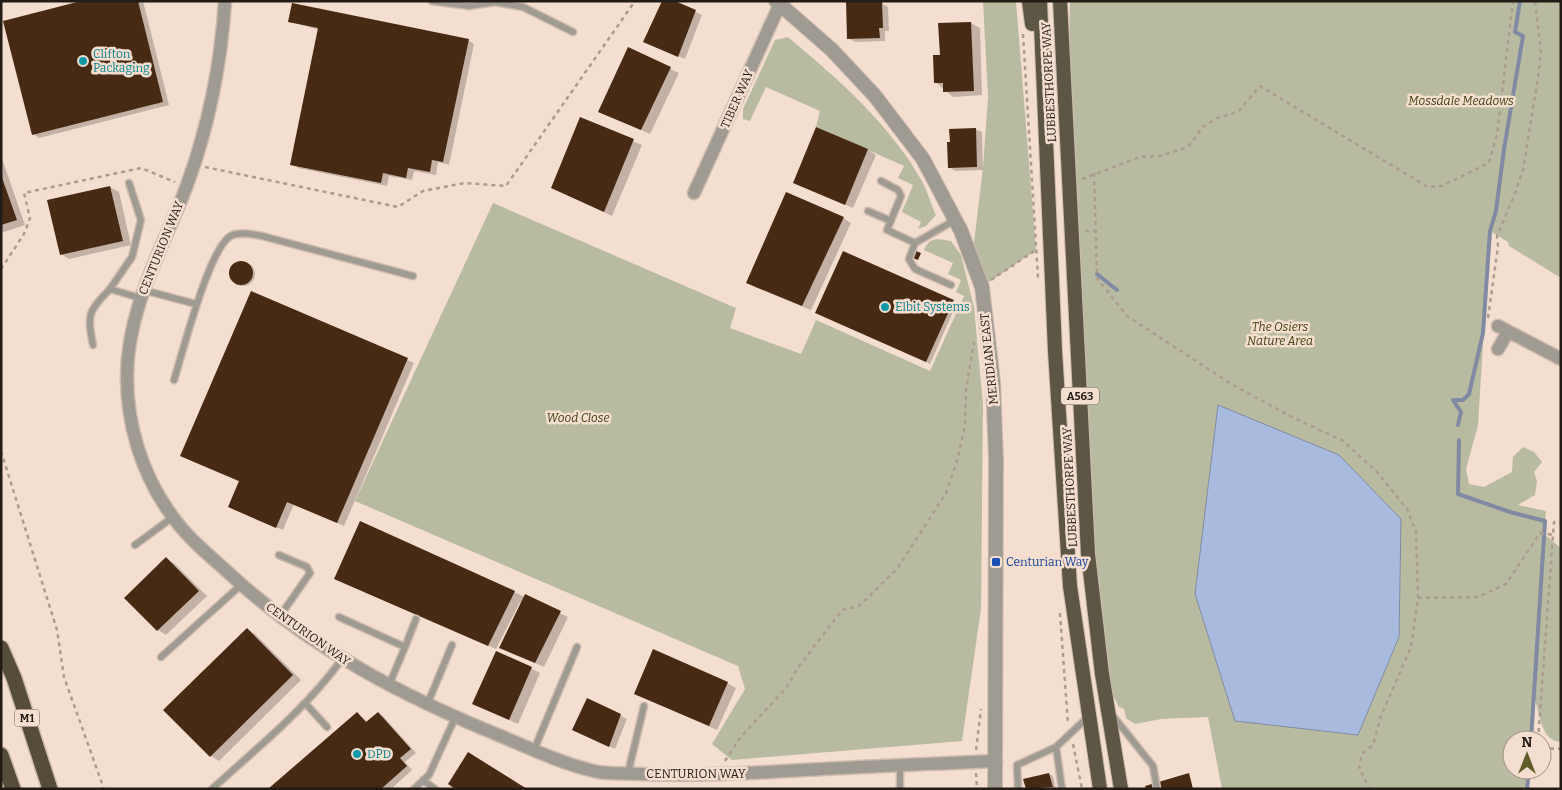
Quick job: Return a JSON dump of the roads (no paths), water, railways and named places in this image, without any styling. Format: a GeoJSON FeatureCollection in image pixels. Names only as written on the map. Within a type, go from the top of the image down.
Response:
{"type":"FeatureCollection","features":[{"type":"Feature","properties":{"kind":"highway"},"geometry":{"type":"LineString","coordinates":[[1030,1],[1046,139]]}},
{"type":"Feature","properties":{"kind":"highway","name":"LUBBESTHORPE WAY"},"geometry":{"type":"LineString","coordinates":[[1040,1],[1055,351],[1070,586],[1100,789]]}},
{"type":"Feature","properties":{"kind":"highway","name":"LUBBESTHORPE WAY"},"geometry":{"type":"LineString","coordinates":[[1060,1],[1088,554],[1102,674],[1121,789]]}},
{"type":"Feature","properties":{"kind":"highway"},"geometry":{"type":"LineString","coordinates":[[1067,132],[1070,1]]}},
{"type":"Feature","properties":{"kind":"highway","name":"M1"},"geometry":{"type":"LineString","coordinates":[[1,648],[14,678],[50,789]]}},
{"type":"Feature","properties":{"kind":"highway"},"geometry":{"type":"LineString","coordinates":[[1,755],[13,789]]}},
{"type":"Feature","properties":{"kind":"street","name":"CENTURION WAY"},"geometry":{"type":"LineString","coordinates":[[225,1],[219,70],[194,164],[141,294],[130,338],[127,377],[129,413],[138,452],[152,484],[189,539],[240,585],[280,616],[342,659],[388,686],[455,718],[534,750],[599,772],[715,775],[996,761]]}},
{"type":"Feature","properties":{"kind":"street","name":"TIBER WAY"},"geometry":{"type":"LineString","coordinates":[[694,193],[778,3]]}},
{"type":"Feature","properties":{"kind":"street","name":"MERIDIAN EAST"},"geometry":{"type":"LineString","coordinates":[[778,3],[832,50],[875,96],[923,159],[955,220],[982,286],[993,382],[996,460],[995,789]]}},
{"type":"Feature","properties":{"kind":"street"},"geometry":{"type":"LineString","coordinates":[[1498,349],[1502,329],[1561,359]]}},
{"type":"Feature","properties":{"kind":"lane"},"geometry":{"type":"LineString","coordinates":[[432,1],[469,6],[495,2],[523,7],[573,32]]}},
{"type":"Feature","properties":{"kind":"lane"},"geometry":{"type":"LineString","coordinates":[[881,181],[898,190],[901,196],[887,230],[915,243]]}},
{"type":"Feature","properties":{"kind":"lane"},"geometry":{"type":"LineString","coordinates":[[93,345],[88,320],[94,306],[110,289],[132,257],[141,220],[129,183]]}},
{"type":"Feature","properties":{"kind":"lane"},"geometry":{"type":"LineString","coordinates":[[868,211],[891,221]]}},
{"type":"Feature","properties":{"kind":"lane"},"geometry":{"type":"LineString","coordinates":[[951,285],[915,269],[909,259],[915,243],[955,220]]}},
{"type":"Feature","properties":{"kind":"lane"},"geometry":{"type":"LineString","coordinates":[[174,380],[196,304],[222,243],[230,236],[245,233],[262,236],[412,276]]}},
{"type":"Feature","properties":{"kind":"lane"},"geometry":{"type":"LineString","coordinates":[[110,289],[196,304]]}},
{"type":"Feature","properties":{"kind":"lane"},"geometry":{"type":"LineString","coordinates":[[136,545],[173,517]]}},
{"type":"Feature","properties":{"kind":"lane"},"geometry":{"type":"LineString","coordinates":[[279,555],[307,566],[310,573],[280,616]]}},
{"type":"Feature","properties":{"kind":"lane"},"geometry":{"type":"LineString","coordinates":[[161,657],[240,585]]}},
{"type":"Feature","properties":{"kind":"lane"},"geometry":{"type":"LineString","coordinates":[[339,617],[404,647]]}},
{"type":"Feature","properties":{"kind":"lane"},"geometry":{"type":"LineString","coordinates":[[388,686],[416,619]]}},
{"type":"Feature","properties":{"kind":"lane"},"geometry":{"type":"LineString","coordinates":[[427,705],[452,645]]}},
{"type":"Feature","properties":{"kind":"lane"},"geometry":{"type":"LineString","coordinates":[[534,750],[577,647]]}},
{"type":"Feature","properties":{"kind":"lane"},"geometry":{"type":"LineString","coordinates":[[212,789],[324,684],[342,659]]}},
{"type":"Feature","properties":{"kind":"lane"},"geometry":{"type":"LineString","coordinates":[[305,703],[326,727]]}},
{"type":"Feature","properties":{"kind":"lane"},"geometry":{"type":"LineString","coordinates":[[628,773],[644,706]]}},
{"type":"Feature","properties":{"kind":"lane"},"geometry":{"type":"LineString","coordinates":[[1109,711],[1153,766],[1156,789]]}},
{"type":"Feature","properties":{"kind":"lane"},"geometry":{"type":"LineString","coordinates":[[1018,789],[1016,765],[1056,747],[1088,717]]}},
{"type":"Feature","properties":{"kind":"lane"},"geometry":{"type":"LineString","coordinates":[[414,789],[429,775],[455,718]]}},
{"type":"Feature","properties":{"kind":"lane"},"geometry":{"type":"LineString","coordinates":[[1056,747],[1062,789]]}},
{"type":"Feature","properties":{"kind":"lane"},"geometry":{"type":"LineString","coordinates":[[900,765],[900,789]]}},
{"type":"Feature","properties":{"kind":"lane"},"geometry":{"type":"LineString","coordinates":[[423,780],[435,789]]}},
{"type":"Feature","properties":{"kind":"water"},"geometry":{"type":"Polygon","coordinates":[[[1218,405],[1339,455],[1401,519],[1399,637],[1358,735],[1235,721],[1195,594],[1218,405]]]}},
{"type":"Feature","properties":{"kind":"waterway"},"geometry":{"type":"LineString","coordinates":[[1458,425],[1461,412],[1453,400],[1463,400],[1469,394],[1483,333],[1490,231],[1496,211],[1504,149],[1523,36],[1515,32],[1520,1]]}},
{"type":"Feature","properties":{"kind":"waterway"},"geometry":{"type":"LineString","coordinates":[[1097,274],[1117,290]]}},
{"type":"Feature","properties":{"kind":"waterway"},"geometry":{"type":"LineString","coordinates":[[1459,440],[1458,494],[1510,512],[1545,521],[1532,730]]}},
{"type":"Feature","properties":{"kind":"waterway"},"geometry":{"type":"LineString","coordinates":[[1527,789],[1528,780]]}},
{"type":"Feature","properties":{"kind":"place","name":"Clifton Packaging"},"geometry":{"type":"Point","coordinates":[83,61]}},
{"type":"Feature","properties":{"kind":"place","name":"Elbit Systems"},"geometry":{"type":"Point","coordinates":[885,307]}},
{"type":"Feature","properties":{"kind":"place","name":"Centurian Way"},"geometry":{"type":"Point","coordinates":[996,562]}},
{"type":"Feature","properties":{"kind":"place","name":"DPD"},"geometry":{"type":"Point","coordinates":[357,754]}},
{"type":"Feature","properties":{"kind":"park label","name":"Mossdale Meadows"},"geometry":{"type":"Point","coordinates":[1461,101]}},
{"type":"Feature","properties":{"kind":"park label","name":"The Osiers Nature Area"},"geometry":{"type":"Point","coordinates":[1280,334]}},
{"type":"Feature","properties":{"kind":"park label","name":"Wood Close"},"geometry":{"type":"Point","coordinates":[578,418]}}]}
